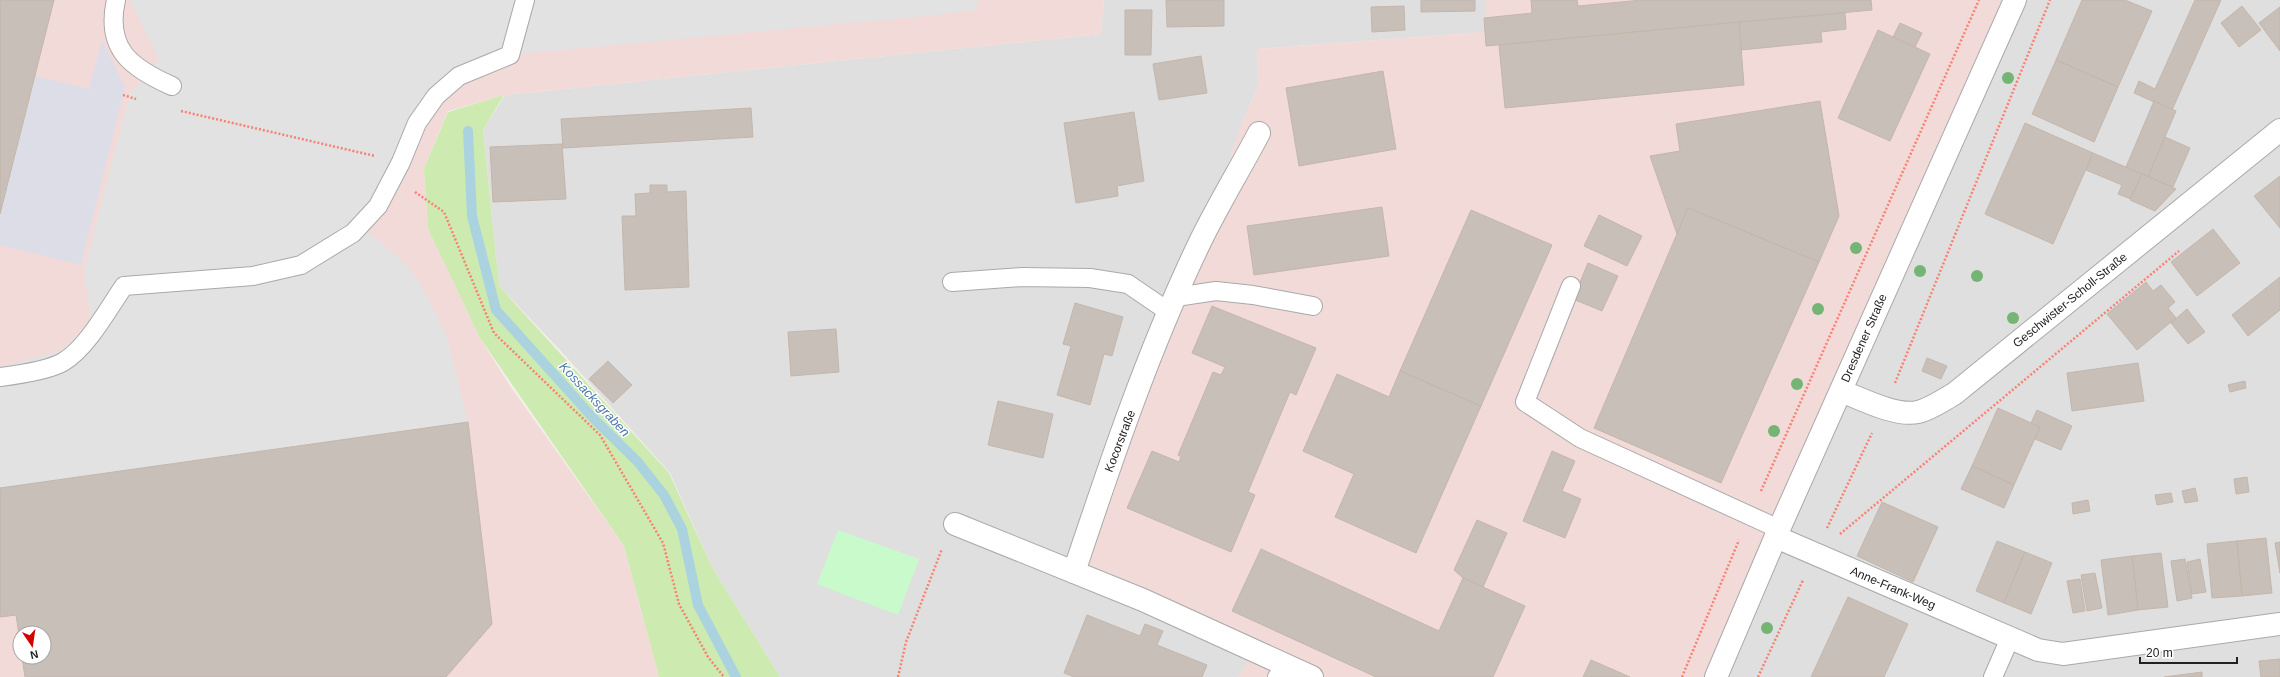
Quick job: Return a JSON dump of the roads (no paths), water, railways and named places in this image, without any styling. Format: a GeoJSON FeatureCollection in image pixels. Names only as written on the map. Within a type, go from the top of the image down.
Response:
{"type":"FeatureCollection","features":[{"type":"Feature","properties":{"kind":"street","name":"Dresdener Straße"},"geometry":{"type":"LineString","coordinates":[[1716,677],[1778,533],[2015,0]]}},
{"type":"Feature","properties":{"kind":"street","name":"Geschwister-Scholl-Straße"},"geometry":{"type":"LineString","coordinates":[[1841,391],[1900,413],[1918,412],[1934,406],[1954,394],[2280,130]]}},
{"type":"Feature","properties":{"kind":"street","name":"Kocorstraße"},"geometry":{"type":"LineString","coordinates":[[1074,572],[1109,467],[1172,304],[1201,242],[1259,133]]}},
{"type":"Feature","properties":{"kind":"street"},"geometry":{"type":"LineString","coordinates":[[955,524],[1143,600],[1282,671],[1312,677]]}},
{"type":"Feature","properties":{"kind":"street","name":"Anne-Frank-Weg"},"geometry":{"type":"LineString","coordinates":[[1778,533],[1815,554],[2038,650],[2064,654],[2280,624]]}},
{"type":"Feature","properties":{"kind":"lane"},"geometry":{"type":"LineString","coordinates":[[116,0],[112,19],[117,39],[128,61],[147,75],[172,86]]}},
{"type":"Feature","properties":{"kind":"lane"},"geometry":{"type":"LineString","coordinates":[[0,377],[20,375],[62,362],[88,338],[124,286],[253,276],[301,265],[353,233],[378,206],[397,170],[417,123],[436,96],[459,76],[510,55],[525,0]]}},
{"type":"Feature","properties":{"kind":"lane"},"geometry":{"type":"LineString","coordinates":[[952,282],[1022,277],[1090,278],[1128,284],[1172,304],[1216,291],[1253,295],[1312,306]]}},
{"type":"Feature","properties":{"kind":"lane"},"geometry":{"type":"LineString","coordinates":[[1571,286],[1525,402],[1580,438],[1750,516],[1778,533]]}},
{"type":"Feature","properties":{"kind":"lane"},"geometry":{"type":"LineString","coordinates":[[1993,677],[2010,638]]}},
{"type":"Feature","properties":{"kind":"waterway","name":"Kossacksgraben"},"geometry":{"type":"LineString","coordinates":[[468,131],[472,216],[496,310],[594,419],[637,461],[664,495],[682,529],[698,605],[736,677]]}}]}
